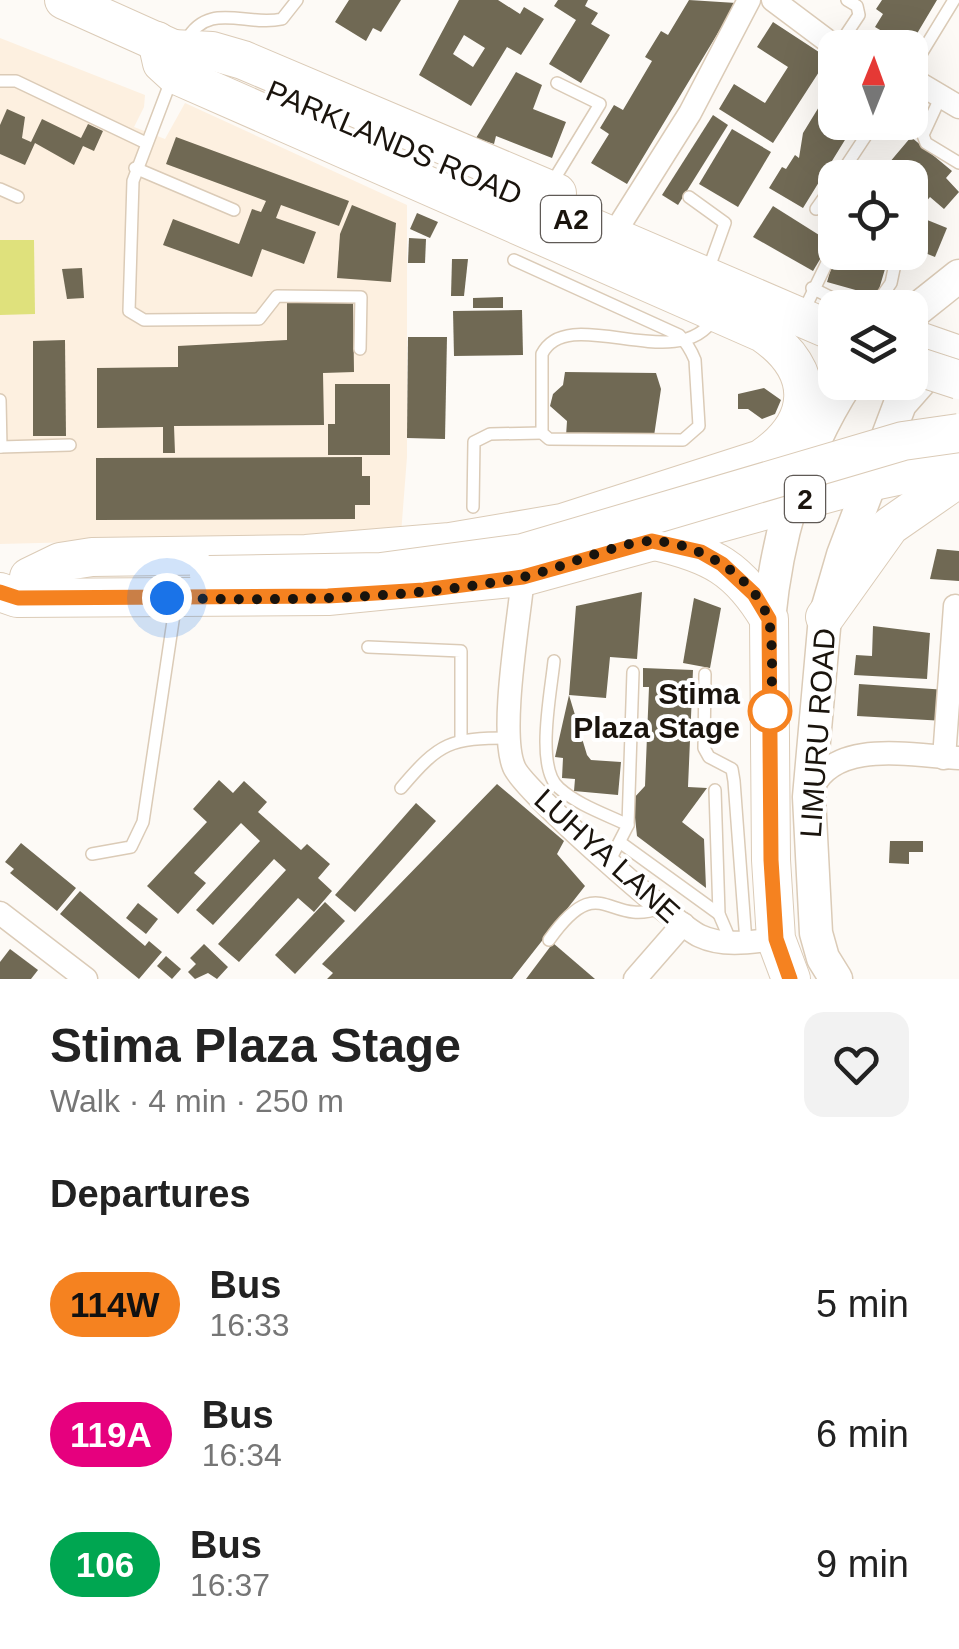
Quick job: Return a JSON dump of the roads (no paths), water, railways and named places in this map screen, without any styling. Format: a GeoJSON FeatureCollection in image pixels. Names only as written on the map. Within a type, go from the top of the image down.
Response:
{"type":"FeatureCollection","features":[{"type":"Feature","properties":{"kind":"main road","name":"PARKLANDS ROAD"},"geometry":{"type":"LineString","coordinates":[[64,0],[171,53],[308,105],[818,325]]}},
{"type":"Feature","properties":{"kind":"main road"},"geometry":{"type":"LineString","coordinates":[[171,53],[212,51],[243,60],[711,262],[818,300]]}},
{"type":"Feature","properties":{"kind":"main road"},"geometry":{"type":"LineString","coordinates":[[10,583],[60,562],[92,557],[306,554],[450,542],[562,523],[761,459],[784,444],[799,418],[804,396],[800,372],[787,350],[171,53]]}},
{"type":"Feature","properties":{"kind":"main road"},"geometry":{"type":"LineString","coordinates":[[928,301],[959,276]]}},
{"type":"Feature","properties":{"kind":"main road"},"geometry":{"type":"LineString","coordinates":[[928,345],[956,356]]}},
{"type":"Feature","properties":{"kind":"main road"},"geometry":{"type":"LineString","coordinates":[[928,361],[956,356]]}},
{"type":"Feature","properties":{"kind":"main road","name":"LIMURU ROAD"},"geometry":{"type":"LineString","coordinates":[[836,979],[823,958],[816,933],[809,797],[813,714],[825,616],[869,482],[900,404],[956,356]]}},
{"type":"Feature","properties":{"kind":"main road","name":"LIMURU ROAD"},"geometry":{"type":"LineString","coordinates":[[790,979],[751,941],[769,619],[774,559],[810,448],[837,400]]}},
{"type":"Feature","properties":{"kind":"main road"},"geometry":{"type":"LineString","coordinates":[[10,583],[209,574],[381,572],[523,552],[903,441],[959,433]]}},
{"type":"Feature","properties":{"kind":"main road","name":"2"},"geometry":{"type":"LineString","coordinates":[[10,583],[18,598],[176,598],[328,596],[523,577],[869,482],[959,463]]}},
{"type":"Feature","properties":{"kind":"main road"},"geometry":{"type":"LineString","coordinates":[[825,616],[890,526],[959,478]]}},
{"type":"Feature","properties":{"kind":"main road"},"geometry":{"type":"LineString","coordinates":[[652,541],[701,552],[722,564],[754,594],[769,619]]}},
{"type":"Feature","properties":{"kind":"street"},"geometry":{"type":"LineString","coordinates":[[622,221],[690,113],[749,0]]}},
{"type":"Feature","properties":{"kind":"street"},"geometry":{"type":"LineString","coordinates":[[778,2],[818,33]]}},
{"type":"Feature","properties":{"kind":"street"},"geometry":{"type":"LineString","coordinates":[[928,87],[950,102]]}},
{"type":"Feature","properties":{"kind":"street","name":"LUHYA LANE"},"geometry":{"type":"LineString","coordinates":[[523,577],[510,738],[514,768],[546,808],[615,852],[683,924],[700,936],[751,941]]}},
{"type":"Feature","properties":{"kind":"street"},"geometry":{"type":"LineString","coordinates":[[809,797],[819,774],[850,756],[952,758],[955,606]]}},
{"type":"Feature","properties":{"kind":"street"},"geometry":{"type":"LineString","coordinates":[[813,714],[820,733],[850,756]]}},
{"type":"Feature","properties":{"kind":"street"},"geometry":{"type":"LineString","coordinates":[[0,913],[86,979]]}},
{"type":"Feature","properties":{"kind":"street"},"geometry":{"type":"LineString","coordinates":[[635,979],[683,924]]}},
{"type":"Feature","properties":{"kind":"lane"},"geometry":{"type":"LineString","coordinates":[[297,0],[282,19],[270,22],[221,16],[206,20],[193,27],[171,53],[135,168],[129,311],[144,320],[259,319],[277,296],[362,296],[360,349]]}},
{"type":"Feature","properties":{"kind":"lane"},"geometry":{"type":"LineString","coordinates":[[847,0],[857,6],[858,15],[848,30]]}},
{"type":"Feature","properties":{"kind":"lane"},"geometry":{"type":"LineString","coordinates":[[928,44],[954,0]]}},
{"type":"Feature","properties":{"kind":"lane"},"geometry":{"type":"LineString","coordinates":[[0,81],[16,82],[146,142]]}},
{"type":"Feature","properties":{"kind":"lane"},"geometry":{"type":"LineString","coordinates":[[548,189],[600,104],[558,83]]}},
{"type":"Feature","properties":{"kind":"lane"},"geometry":{"type":"LineString","coordinates":[[950,102],[923,136],[926,143],[959,164]]}},
{"type":"Feature","properties":{"kind":"lane"},"geometry":{"type":"LineString","coordinates":[[135,168],[234,210]]}},
{"type":"Feature","properties":{"kind":"lane"},"geometry":{"type":"LineString","coordinates":[[0,189],[18,197]]}},
{"type":"Feature","properties":{"kind":"lane"},"geometry":{"type":"LineString","coordinates":[[689,197],[725,223],[711,262]]}},
{"type":"Feature","properties":{"kind":"lane"},"geometry":{"type":"LineString","coordinates":[[473,507],[474,442],[490,434],[542,433],[549,439],[634,443],[690,436],[699,426],[695,360],[686,342],[514,260]]}},
{"type":"Feature","properties":{"kind":"lane"},"geometry":{"type":"LineString","coordinates":[[542,433],[542,354],[557,338],[686,342],[704,332],[716,313]]}},
{"type":"Feature","properties":{"kind":"lane"},"geometry":{"type":"LineString","coordinates":[[0,400],[1,446],[70,446]]}},
{"type":"Feature","properties":{"kind":"lane"},"geometry":{"type":"LineString","coordinates":[[92,854],[131,847],[143,822],[176,598]]}},
{"type":"Feature","properties":{"kind":"lane"},"geometry":{"type":"LineString","coordinates":[[368,647],[460,651],[462,738]]}},
{"type":"Feature","properties":{"kind":"lane"},"geometry":{"type":"LineString","coordinates":[[554,661],[546,768],[556,786],[571,797],[628,824]]}},
{"type":"Feature","properties":{"kind":"lane"},"geometry":{"type":"LineString","coordinates":[[633,672],[628,824],[615,852],[719,914],[751,941]]}},
{"type":"Feature","properties":{"kind":"lane"},"geometry":{"type":"LineString","coordinates":[[705,674],[704,748],[708,757],[732,769],[751,941]]}},
{"type":"Feature","properties":{"kind":"lane"},"geometry":{"type":"LineString","coordinates":[[401,788],[434,749],[462,738],[510,738]]}},
{"type":"Feature","properties":{"kind":"lane"},"geometry":{"type":"LineString","coordinates":[[715,790],[719,914]]}},
{"type":"Feature","properties":{"kind":"lane"},"geometry":{"type":"LineString","coordinates":[[549,940],[571,912],[584,904],[600,900],[641,914],[664,907]]}},
{"type":"Feature","properties":{"kind":"place","name":"Stima Plaza Stage"},"geometry":{"type":"Point","coordinates":[770,711]}}]}
